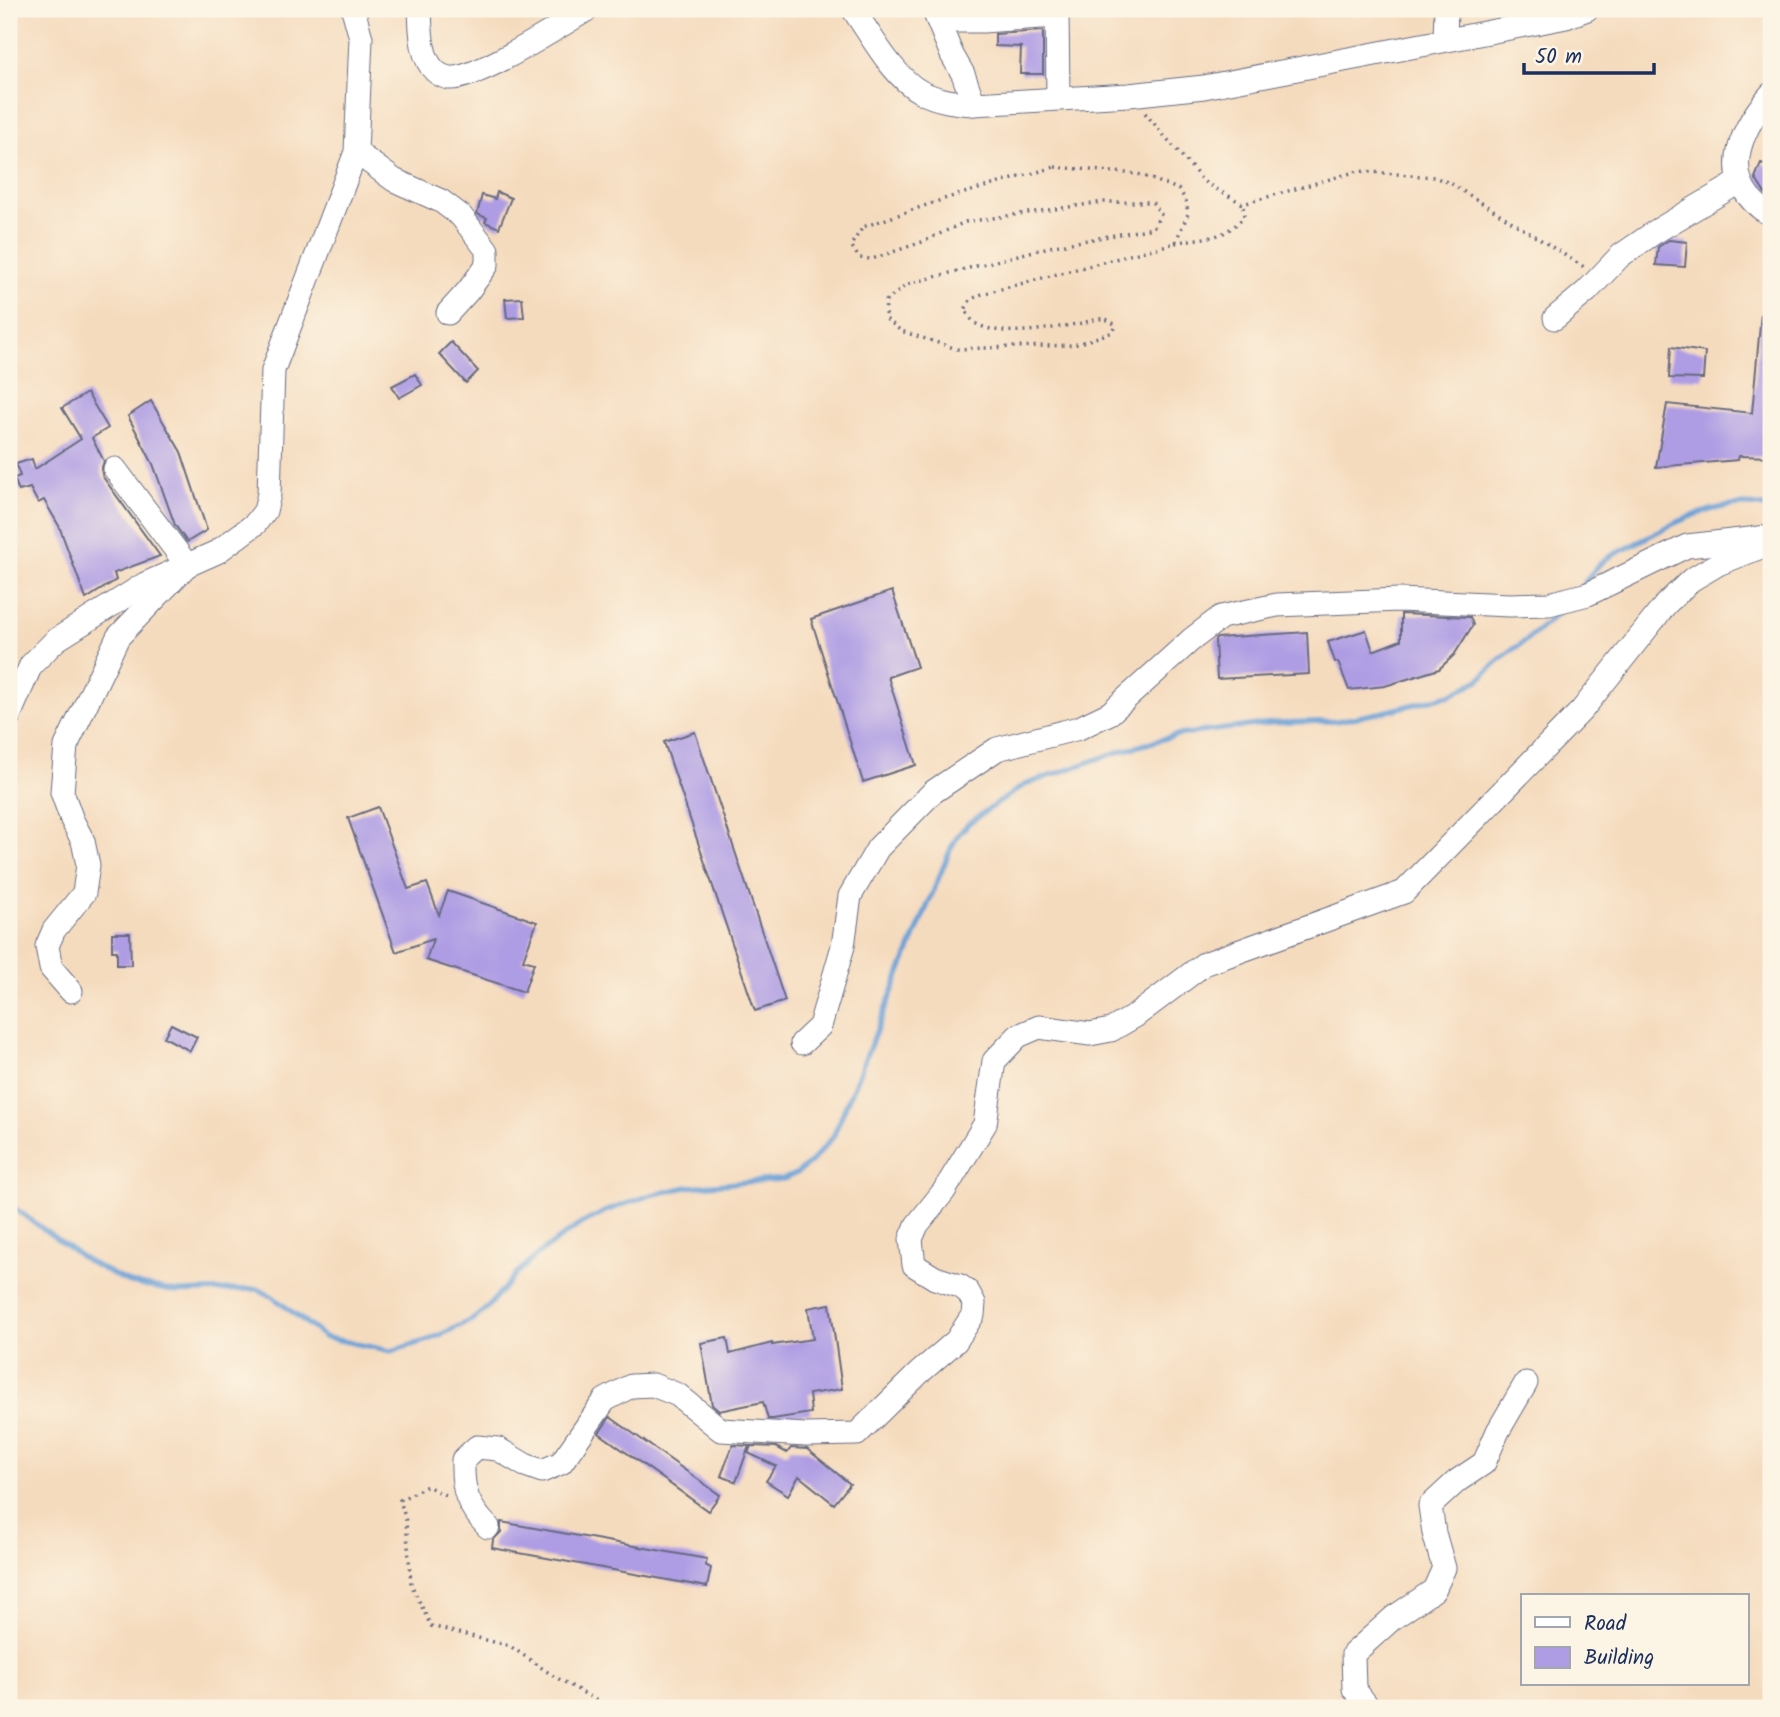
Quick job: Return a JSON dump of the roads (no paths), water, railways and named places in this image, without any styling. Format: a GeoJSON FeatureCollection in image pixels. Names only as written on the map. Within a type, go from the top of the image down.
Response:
{"type":"FeatureCollection","features":[{"type":"Feature","properties":{"kind":"street"},"geometry":{"type":"LineString","coordinates":[[9,716],[31,665],[56,640],[145,584],[217,552],[255,524],[265,511],[269,494],[273,370],[356,152],[361,38],[353,9]]}},
{"type":"Feature","properties":{"kind":"street"},"geometry":{"type":"LineString","coordinates":[[421,9],[425,52],[433,69],[447,78],[462,77],[491,66],[588,9]]}},
{"type":"Feature","properties":{"kind":"street"},"geometry":{"type":"LineString","coordinates":[[853,9],[899,73],[920,92],[949,102],[974,103],[1129,95],[1204,87],[1556,19],[1587,9]]}},
{"type":"Feature","properties":{"kind":"street"},"geometry":{"type":"LineString","coordinates":[[1445,39],[1446,9]]}},
{"type":"Feature","properties":{"kind":"street"},"geometry":{"type":"LineString","coordinates":[[974,103],[936,15],[983,21],[1057,12],[1058,98]]}},
{"type":"Feature","properties":{"kind":"street"},"geometry":{"type":"LineString","coordinates":[[1771,94],[1743,138],[1736,160],[1739,182],[1751,199],[1771,215]]}},
{"type":"Feature","properties":{"kind":"street"},"geometry":{"type":"LineString","coordinates":[[356,152],[394,180],[442,201],[461,216],[487,250],[487,265],[448,313]]}},
{"type":"Feature","properties":{"kind":"street"},"geometry":{"type":"LineString","coordinates":[[1555,318],[1600,278],[1620,256],[1739,182]]}},
{"type":"Feature","properties":{"kind":"street"},"geometry":{"type":"LineString","coordinates":[[115,469],[187,565]]}},
{"type":"Feature","properties":{"kind":"street"},"geometry":{"type":"LineString","coordinates":[[802,1043],[820,1026],[843,946],[850,896],[878,848],[933,792],[997,749],[1079,728],[1110,713],[1191,640],[1222,617],[1277,605],[1399,600],[1549,604],[1588,594],[1687,546],[1771,537]]}},
{"type":"Feature","properties":{"kind":"street"},"geometry":{"type":"LineString","coordinates":[[488,1527],[469,1506],[463,1477],[463,1460],[477,1447],[498,1449],[525,1465],[542,1471],[561,1463],[605,1400],[631,1386],[653,1385],[678,1395],[721,1430],[806,1435],[857,1434],[956,1341],[973,1315],[974,1303],[968,1292],[960,1286],[935,1278],[914,1265],[911,1239],[917,1225],[944,1191],[985,1124],[994,1061],[1007,1046],[1018,1036],[1040,1027],[1090,1034],[1111,1030],[1135,1016],[1204,964],[1404,892],[1583,710],[1667,604],[1691,580],[1718,564],[1771,543]]}},
{"type":"Feature","properties":{"kind":"street"},"geometry":{"type":"LineString","coordinates":[[71,991],[51,968],[47,946],[54,930],[84,893],[88,865],[83,841],[72,821],[62,792],[66,746],[118,637],[187,565]]}},
{"type":"Feature","properties":{"kind":"street"},"geometry":{"type":"LineString","coordinates":[[1369,1708],[1354,1689],[1353,1654],[1393,1618],[1434,1590],[1444,1568],[1430,1506],[1457,1480],[1484,1462],[1498,1431],[1526,1383]]}},
{"type":"Feature","properties":{"kind":"waterway"},"geometry":{"type":"LineString","coordinates":[[1581,587],[1605,560],[1681,521],[1717,508],[1736,505],[1771,509]]}},
{"type":"Feature","properties":{"kind":"waterway"},"geometry":{"type":"LineString","coordinates":[[9,1204],[87,1261],[130,1283],[177,1292],[258,1289],[273,1297],[324,1337],[391,1351],[429,1340],[472,1320],[541,1252],[579,1225],[606,1211],[651,1195],[687,1187],[784,1179],[810,1163],[833,1137],[958,835],[969,823],[1024,785],[1112,754],[1177,735],[1272,723],[1336,721],[1450,695],[1479,680],[1501,658],[1561,610]]}}]}
